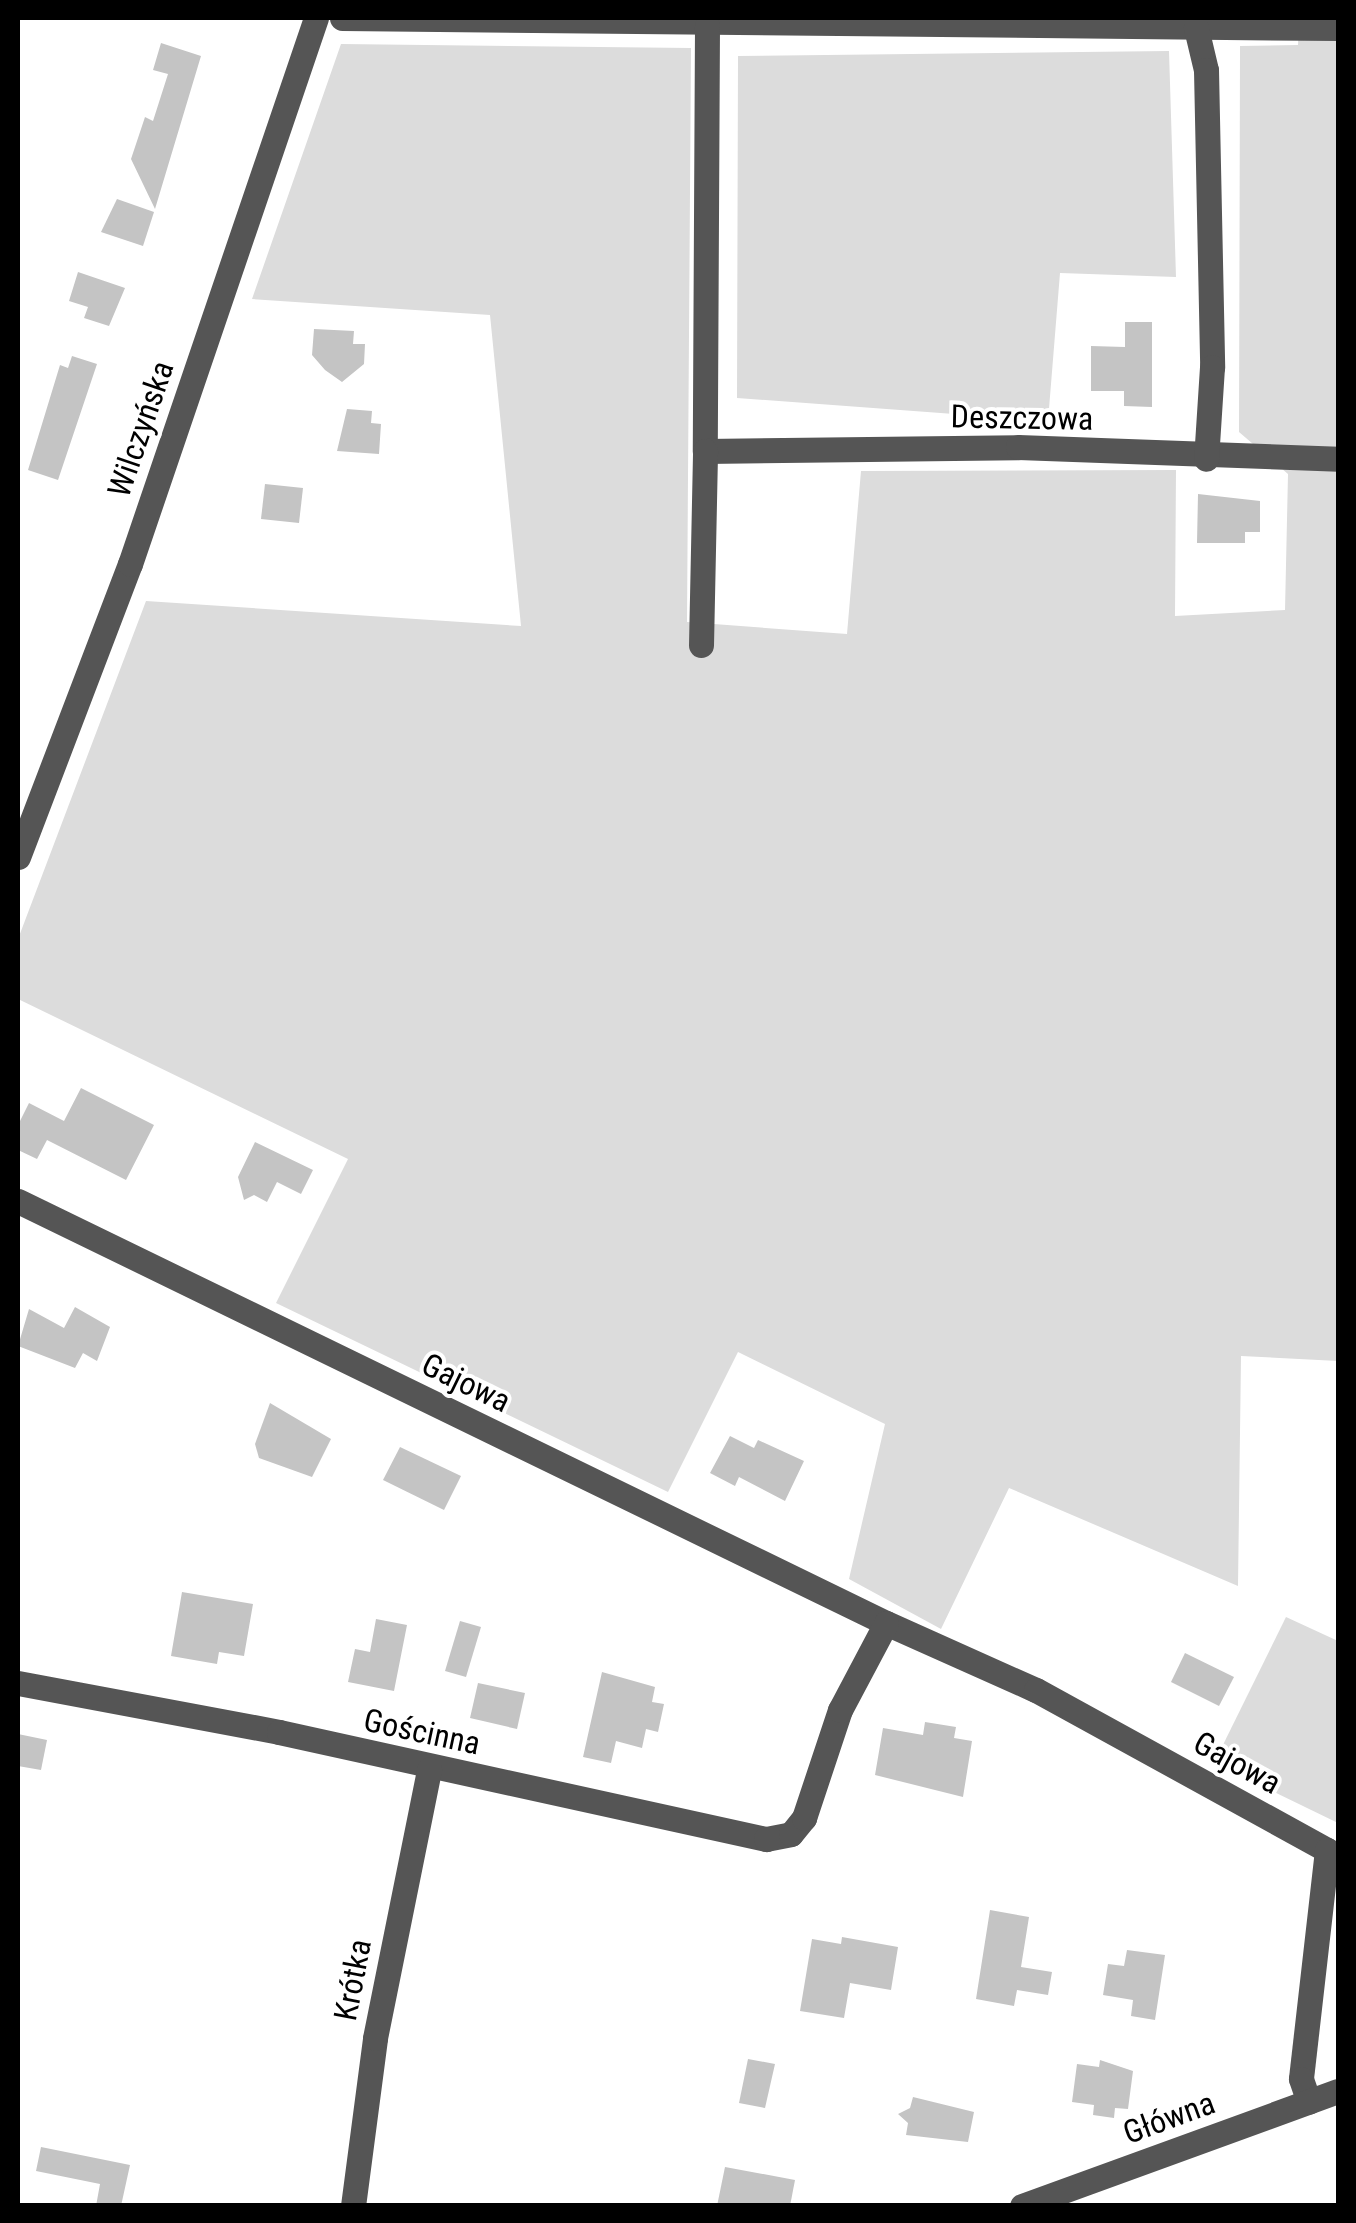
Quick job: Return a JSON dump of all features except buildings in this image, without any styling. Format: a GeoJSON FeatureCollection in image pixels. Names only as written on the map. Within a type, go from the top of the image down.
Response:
{"type":"FeatureCollection","features":[{"type":"Feature","properties":{"kind":"street","name":"Wilczyńska"},"geometry":{"type":"LineString","coordinates":[[18,857],[130,564],[316,18]]}},
{"type":"Feature","properties":{"kind":"street"},"geometry":{"type":"LineString","coordinates":[[342,18],[708,26],[1338,28]]}},
{"type":"Feature","properties":{"kind":"street"},"geometry":{"type":"LineString","coordinates":[[701,644],[708,26]]}},
{"type":"Feature","properties":{"kind":"street"},"geometry":{"type":"LineString","coordinates":[[1196,28],[1206,70],[1210,228],[1212,367],[1206,458]]}},
{"type":"Feature","properties":{"kind":"street","name":"Deszczowa"},"geometry":{"type":"LineString","coordinates":[[704,451],[1018,447],[1206,458],[1338,459]]}},
{"type":"Feature","properties":{"kind":"street","name":"Gajowa"},"geometry":{"type":"LineString","coordinates":[[18,1201],[886,1623],[1036,1690],[1327,1850],[1300,2079],[1308,2102]]}},
{"type":"Feature","properties":{"kind":"street","name":"Gościnna"},"geometry":{"type":"LineString","coordinates":[[18,1683],[279,1732],[429,1769],[766,1840],[791,1834],[804,1818],[840,1710],[886,1623]]}},
{"type":"Feature","properties":{"kind":"street","name":"Krótka"},"geometry":{"type":"LineString","coordinates":[[353,2206],[375,2038],[429,1769]]}},
{"type":"Feature","properties":{"kind":"street","name":"Główna"},"geometry":{"type":"LineString","coordinates":[[1022,2206],[1338,2091]]}},
{"type":"Feature","properties":{"kind":"shaded area"},"geometry":{"type":"Polygon","coordinates":[[[1299,18],[1338,18],[1338,1361],[1241,1356],[1238,1586],[1009,1488],[941,1629],[849,1579],[885,1424],[738,1352],[668,1492],[276,1303],[348,1159],[18,999],[18,939],[146,601],[521,626],[490,315],[252,299],[341,44],[691,48],[687,622],[847,634],[861,471],[1176,470],[1175,616],[1285,610],[1288,474],[1239,432],[1240,46],[1298,45],[1299,18]]]}},
{"type":"Feature","properties":{"kind":"shaded area"},"geometry":{"type":"Polygon","coordinates":[[[1169,51],[1176,277],[1060,273],[1048,421],[737,398],[738,56],[1169,51]]]}},
{"type":"Feature","properties":{"kind":"shaded area"},"geometry":{"type":"Polygon","coordinates":[[[1286,1617],[1338,1641],[1338,1823],[1214,1763],[1286,1617]]]}}]}
